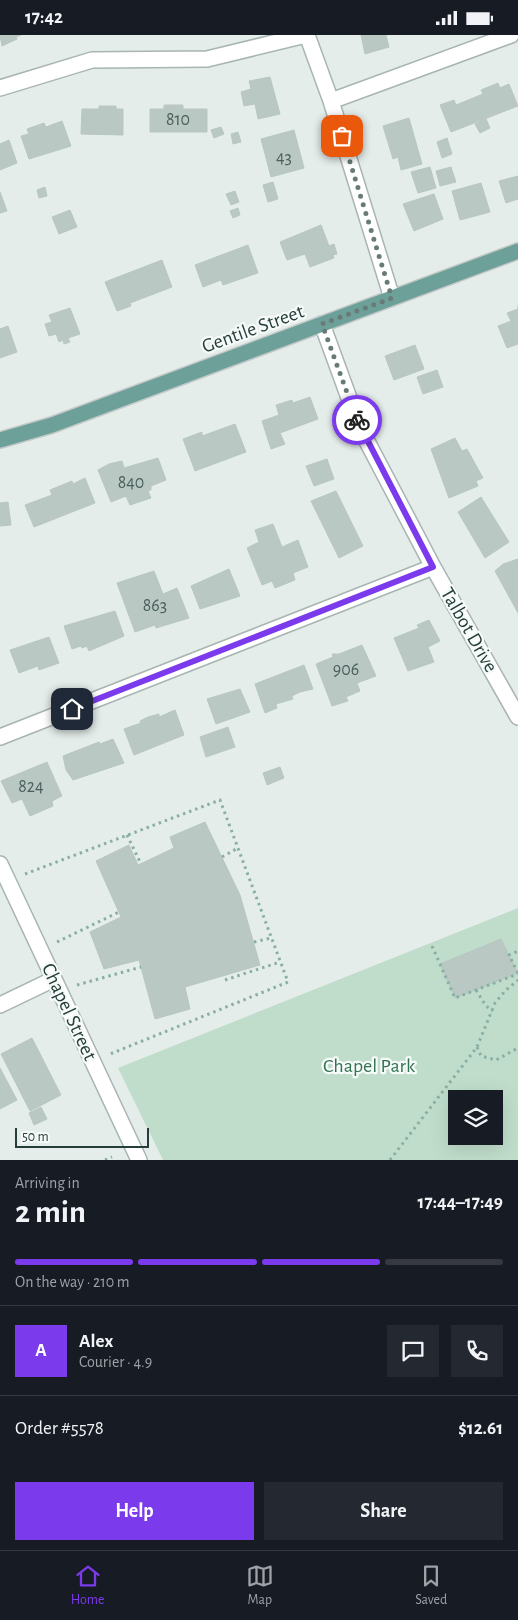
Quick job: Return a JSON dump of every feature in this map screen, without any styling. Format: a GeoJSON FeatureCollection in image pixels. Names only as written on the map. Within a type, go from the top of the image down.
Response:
{"type":"FeatureCollection","features":[{"type":"Feature","properties":{"kind":"main road","name":"Gentile Street"},"geometry":{"type":"LineString","coordinates":[[0,440],[52,425],[518,251]]}},
{"type":"Feature","properties":{"kind":"street"},"geometry":{"type":"LineString","coordinates":[[0,88],[92,60],[207,59],[306,35],[331,101],[392,298]]}},
{"type":"Feature","properties":{"kind":"street"},"geometry":{"type":"LineString","coordinates":[[331,101],[511,35]]}},
{"type":"Feature","properties":{"kind":"street","name":"Talbot Drive"},"geometry":{"type":"LineString","coordinates":[[322,324],[360,428],[433,567],[518,717]]}},
{"type":"Feature","properties":{"kind":"street"},"geometry":{"type":"LineString","coordinates":[[0,737],[433,567]]}},
{"type":"Feature","properties":{"kind":"street","name":"Chapel Street"},"geometry":{"type":"LineString","coordinates":[[0,864],[139,1160]]}},
{"type":"Feature","properties":{"kind":"street"},"geometry":{"type":"LineString","coordinates":[[0,1005],[54,979]]}},
{"type":"Feature","properties":{"kind":"path"},"geometry":{"type":"LineString","coordinates":[[25,874],[220,800],[288,982],[110,1054]]}},
{"type":"Feature","properties":{"kind":"path"},"geometry":{"type":"LineString","coordinates":[[126,835],[141,864]]}},
{"type":"Feature","properties":{"kind":"path"},"geometry":{"type":"LineString","coordinates":[[222,857],[238,848]]}},
{"type":"Feature","properties":{"kind":"path"},"geometry":{"type":"LineString","coordinates":[[57,942],[119,912]]}},
{"type":"Feature","properties":{"kind":"path"},"geometry":{"type":"LineString","coordinates":[[254,942],[271,937]]}},
{"type":"Feature","properties":{"kind":"path"},"geometry":{"type":"LineString","coordinates":[[432,946],[456,998],[518,973],[509,955],[518,951]]}},
{"type":"Feature","properties":{"kind":"path"},"geometry":{"type":"LineString","coordinates":[[225,980],[280,962]]}},
{"type":"Feature","properties":{"kind":"path"},"geometry":{"type":"LineString","coordinates":[[77,985],[141,967]]}},
{"type":"Feature","properties":{"kind":"path"},"geometry":{"type":"LineString","coordinates":[[390,1160],[477,1047],[495,1003],[518,979]]}},
{"type":"Feature","properties":{"kind":"path"},"geometry":{"type":"LineString","coordinates":[[476,990],[486,1006],[493,1011]]}},
{"type":"Feature","properties":{"kind":"path"},"geometry":{"type":"LineString","coordinates":[[477,1047],[481,1056],[496,1060],[518,1048]]}},
{"type":"Feature","properties":{"kind":"path"},"geometry":{"type":"LineString","coordinates":[[105,1160],[112,1157]]}},
{"type":"Feature","properties":{"kind":"green space","name":"Chapel Park"},"geometry":{"type":"Polygon","coordinates":[[[518,908],[518,1160],[163,1160],[118,1068],[518,908]]]}},
{"type":"Feature","properties":{"kind":"building"},"geometry":{"type":"Polygon","coordinates":[[[0,35],[21,35],[2,46],[0,35]]]}},
{"type":"Feature","properties":{"kind":"building"},"geometry":{"type":"Polygon","coordinates":[[[361,35],[386,35],[389,47],[365,54],[361,35]]]}},
{"type":"Feature","properties":{"kind":"building"},"geometry":{"type":"Polygon","coordinates":[[[270,77],[280,114],[258,119],[255,104],[244,106],[241,92],[251,89],[249,81],[270,77]]]}},
{"type":"Feature","properties":{"kind":"building"},"geometry":{"type":"Polygon","coordinates":[[[498,83],[500,88],[509,84],[518,106],[451,132],[440,105],[454,100],[456,105],[483,94],[481,90],[498,83]]]}},
{"type":"Feature","properties":{"kind":"building"},"geometry":{"type":"Polygon","coordinates":[[[164,105],[183,105],[183,109],[207,109],[207,132],[150,132],[150,109],[164,109],[164,105]]]}},
{"type":"Feature","properties":{"kind":"building"},"geometry":{"type":"Polygon","coordinates":[[[99,106],[116,106],[116,109],[123,109],[123,135],[81,134],[82,109],[99,109],[99,106]]]}},
{"type":"Feature","properties":{"kind":"building"},"geometry":{"type":"Polygon","coordinates":[[[409,118],[422,164],[401,170],[398,157],[393,159],[383,126],[409,118]]]}},
{"type":"Feature","properties":{"kind":"building"},"geometry":{"type":"Polygon","coordinates":[[[486,119],[490,128],[480,133],[475,124],[486,119]]]}},
{"type":"Feature","properties":{"kind":"building"},"geometry":{"type":"Polygon","coordinates":[[[62,121],[71,146],[29,159],[21,136],[29,134],[27,129],[44,123],[46,127],[62,121]]]}},
{"type":"Feature","properties":{"kind":"building"},"geometry":{"type":"Polygon","coordinates":[[[221,127],[224,134],[214,138],[211,130],[221,127]]]}},
{"type":"Feature","properties":{"kind":"building"},"geometry":{"type":"Polygon","coordinates":[[[294,130],[304,168],[271,177],[261,139],[294,130]]]}},
{"type":"Feature","properties":{"kind":"building"},"geometry":{"type":"Polygon","coordinates":[[[238,132],[241,142],[233,144],[231,134],[238,132]]]}},
{"type":"Feature","properties":{"kind":"building"},"geometry":{"type":"Polygon","coordinates":[[[447,138],[452,154],[442,158],[437,142],[447,138]]]}},
{"type":"Feature","properties":{"kind":"building"},"geometry":{"type":"Polygon","coordinates":[[[9,140],[17,163],[0,170],[0,144],[9,140]]]}},
{"type":"Feature","properties":{"kind":"building"},"geometry":{"type":"Polygon","coordinates":[[[430,167],[436,188],[418,193],[411,172],[430,167]]]}},
{"type":"Feature","properties":{"kind":"building"},"geometry":{"type":"Polygon","coordinates":[[[451,167],[456,182],[440,186],[436,171],[451,167]]]}},
{"type":"Feature","properties":{"kind":"building"},"geometry":{"type":"Polygon","coordinates":[[[518,176],[518,199],[506,203],[499,181],[518,176]]]}},
{"type":"Feature","properties":{"kind":"building"},"geometry":{"type":"Polygon","coordinates":[[[273,182],[278,199],[268,202],[263,185],[273,182]]]}},
{"type":"Feature","properties":{"kind":"building"},"geometry":{"type":"Polygon","coordinates":[[[481,183],[490,212],[460,220],[452,191],[481,183]]]}},
{"type":"Feature","properties":{"kind":"building"},"geometry":{"type":"Polygon","coordinates":[[[45,187],[47,196],[39,198],[37,190],[45,187]]]}},
{"type":"Feature","properties":{"kind":"building"},"geometry":{"type":"Polygon","coordinates":[[[235,191],[239,202],[231,205],[226,194],[235,191]]]}},
{"type":"Feature","properties":{"kind":"building"},"geometry":{"type":"Polygon","coordinates":[[[0,192],[7,211],[0,213],[0,192]]]}},
{"type":"Feature","properties":{"kind":"building"},"geometry":{"type":"Polygon","coordinates":[[[434,194],[443,219],[414,231],[403,204],[434,194]]]}},
{"type":"Feature","properties":{"kind":"building"},"geometry":{"type":"Polygon","coordinates":[[[238,208],[240,215],[233,218],[230,211],[238,208]]]}},
{"type":"Feature","properties":{"kind":"building"},"geometry":{"type":"Polygon","coordinates":[[[70,210],[77,227],[59,234],[52,217],[70,210]]]}},
{"type":"Feature","properties":{"kind":"building"},"geometry":{"type":"Polygon","coordinates":[[[321,225],[329,246],[334,244],[337,254],[333,255],[334,258],[310,267],[305,254],[287,260],[280,242],[321,225]]]}},
{"type":"Feature","properties":{"kind":"building"},"geometry":{"type":"Polygon","coordinates":[[[248,245],[258,273],[223,285],[221,280],[203,287],[195,265],[248,245]]]}},
{"type":"Feature","properties":{"kind":"building"},"geometry":{"type":"Polygon","coordinates":[[[162,260],[172,287],[130,303],[131,306],[117,311],[105,282],[162,260]]]}},
{"type":"Feature","properties":{"kind":"building"},"geometry":{"type":"Polygon","coordinates":[[[70,308],[80,334],[68,338],[70,342],[64,344],[63,340],[59,342],[56,334],[49,336],[45,324],[52,322],[49,315],[70,308]]]}},
{"type":"Feature","properties":{"kind":"building"},"geometry":{"type":"Polygon","coordinates":[[[518,309],[518,344],[507,348],[498,326],[511,321],[507,313],[518,309]]]}},
{"type":"Feature","properties":{"kind":"building"},"geometry":{"type":"Polygon","coordinates":[[[8,326],[17,352],[0,358],[0,329],[8,326]]]}},
{"type":"Feature","properties":{"kind":"building"},"geometry":{"type":"Polygon","coordinates":[[[415,345],[424,369],[394,380],[385,356],[415,345]]]}},
{"type":"Feature","properties":{"kind":"building"},"geometry":{"type":"Polygon","coordinates":[[[437,370],[443,387],[423,394],[417,377],[437,370]]]}},
{"type":"Feature","properties":{"kind":"building"},"geometry":{"type":"Polygon","coordinates":[[[310,397],[318,419],[280,433],[285,444],[271,449],[262,421],[279,415],[276,405],[292,400],[293,403],[310,397]]]}},
{"type":"Feature","properties":{"kind":"building"},"geometry":{"type":"Polygon","coordinates":[[[235,424],[246,452],[195,471],[183,439],[202,432],[202,436],[235,424]]]}},
{"type":"Feature","properties":{"kind":"building"},"geometry":{"type":"Polygon","coordinates":[[[455,438],[462,451],[467,449],[483,478],[476,481],[478,486],[449,498],[431,449],[455,438]]]}},
{"type":"Feature","properties":{"kind":"building"},"geometry":{"type":"Polygon","coordinates":[[[158,458],[166,480],[151,486],[151,490],[148,491],[151,498],[130,505],[126,496],[111,502],[98,470],[109,464],[122,461],[124,468],[158,458]]]}},
{"type":"Feature","properties":{"kind":"building"},"geometry":{"type":"Polygon","coordinates":[[[327,459],[334,479],[314,486],[306,466],[327,459]]]}},
{"type":"Feature","properties":{"kind":"building"},"geometry":{"type":"Polygon","coordinates":[[[85,478],[95,503],[34,527],[25,505],[52,495],[50,490],[72,481],[73,484],[85,478]]]}},
{"type":"Feature","properties":{"kind":"building"},"geometry":{"type":"Polygon","coordinates":[[[336,491],[363,546],[339,558],[311,501],[336,491]]]}},
{"type":"Feature","properties":{"kind":"building"},"geometry":{"type":"Polygon","coordinates":[[[481,497],[509,542],[485,558],[458,512],[481,497]]]}},
{"type":"Feature","properties":{"kind":"building"},"geometry":{"type":"Polygon","coordinates":[[[8,502],[11,525],[0,526],[0,503],[8,502]]]}},
{"type":"Feature","properties":{"kind":"building"},"geometry":{"type":"Polygon","coordinates":[[[273,524],[282,547],[298,540],[308,567],[293,573],[295,580],[275,588],[272,581],[262,585],[247,548],[259,542],[255,530],[273,524]]]}},
{"type":"Feature","properties":{"kind":"building"},"geometry":{"type":"Polygon","coordinates":[[[518,559],[518,613],[495,571],[503,564],[518,559]]]}},
{"type":"Feature","properties":{"kind":"building"},"geometry":{"type":"Polygon","coordinates":[[[229,569],[240,596],[200,609],[191,586],[229,569]]]}},
{"type":"Feature","properties":{"kind":"building"},"geometry":{"type":"Polygon","coordinates":[[[154,571],[163,594],[177,588],[189,618],[156,628],[155,625],[135,632],[117,583],[154,571]]]}},
{"type":"Feature","properties":{"kind":"building"},"geometry":{"type":"Polygon","coordinates":[[[115,611],[124,636],[89,651],[87,646],[72,649],[64,626],[115,611]]]}},
{"type":"Feature","properties":{"kind":"building"},"geometry":{"type":"Polygon","coordinates":[[[429,620],[440,641],[428,647],[434,662],[408,671],[394,638],[419,628],[417,625],[429,620]]]}},
{"type":"Feature","properties":{"kind":"building"},"geometry":{"type":"Polygon","coordinates":[[[49,637],[59,663],[39,670],[38,666],[19,673],[10,650],[49,637]]]}},
{"type":"Feature","properties":{"kind":"building"},"geometry":{"type":"Polygon","coordinates":[[[362,645],[376,676],[357,683],[360,691],[346,697],[348,701],[332,706],[316,664],[333,657],[332,654],[339,654],[362,645]]]}},
{"type":"Feature","properties":{"kind":"building"},"geometry":{"type":"Polygon","coordinates":[[[304,665],[313,689],[300,692],[292,696],[293,699],[276,704],[277,708],[265,713],[255,684],[304,665]]]}},
{"type":"Feature","properties":{"kind":"building"},"geometry":{"type":"Polygon","coordinates":[[[240,689],[250,712],[216,724],[207,699],[240,689]]]}},
{"type":"Feature","properties":{"kind":"building"},"geometry":{"type":"Polygon","coordinates":[[[175,710],[184,735],[134,755],[124,729],[141,723],[140,721],[148,717],[159,714],[159,717],[175,710]]]}},
{"type":"Feature","properties":{"kind":"building"},"geometry":{"type":"Polygon","coordinates":[[[228,727],[235,747],[206,757],[200,737],[228,727]]]}},
{"type":"Feature","properties":{"kind":"building"},"geometry":{"type":"Polygon","coordinates":[[[113,739],[124,763],[73,780],[66,770],[63,756],[99,742],[100,744],[113,739]]]}},
{"type":"Feature","properties":{"kind":"building"},"geometry":{"type":"Polygon","coordinates":[[[47,762],[62,796],[52,801],[53,806],[30,816],[22,799],[12,803],[1,781],[47,762]]]}},
{"type":"Feature","properties":{"kind":"building"},"geometry":{"type":"Polygon","coordinates":[[[280,767],[284,778],[267,785],[263,773],[280,767]]]}},
{"type":"Feature","properties":{"kind":"building"},"geometry":{"type":"Polygon","coordinates":[[[205,822],[240,895],[260,965],[185,987],[190,1009],[155,1019],[139,960],[104,969],[90,932],[121,917],[96,861],[129,845],[138,865],[174,848],[170,837],[205,822]]]}},
{"type":"Feature","properties":{"kind":"building"},"geometry":{"type":"Polygon","coordinates":[[[501,939],[518,973],[455,998],[440,964],[501,939]]]}},
{"type":"Feature","properties":{"kind":"building"},"geometry":{"type":"Polygon","coordinates":[[[32,1038],[61,1095],[30,1111],[1,1054],[32,1038]]]}},
{"type":"Feature","properties":{"kind":"building"},"geometry":{"type":"Polygon","coordinates":[[[0,1068],[17,1100],[0,1109],[0,1068]]]}},
{"type":"Feature","properties":{"kind":"building"},"geometry":{"type":"Polygon","coordinates":[[[41,1107],[47,1119],[34,1125],[29,1113],[41,1107]]]}},
{"type":"Feature","properties":{"kind":"way so far"},"geometry":{"type":"LineString","coordinates":[[342,136],[392,298],[322,324],[357,420]]}},
{"type":"Feature","properties":{"kind":"route"},"geometry":{"type":"LineString","coordinates":[[72,709],[433,567],[394,495],[357,420]]}}]}
